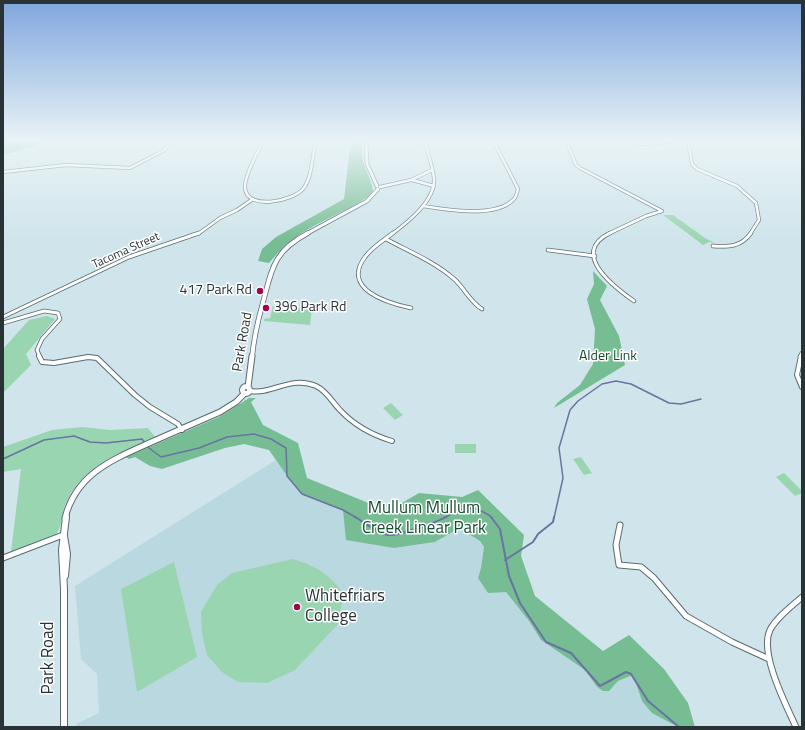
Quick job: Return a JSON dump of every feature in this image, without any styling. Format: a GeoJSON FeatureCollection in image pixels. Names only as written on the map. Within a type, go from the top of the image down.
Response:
{"type":"FeatureCollection","features":[{"type":"Feature","properties":{"kind":"street"},"geometry":{"type":"LineString","coordinates":[[250,174],[245,186],[247,195],[253,199],[268,202],[285,200],[293,197],[301,191],[307,181],[309,174]]}},
{"type":"Feature","properties":{"kind":"street"},"geometry":{"type":"LineString","coordinates":[[370,174],[378,188],[411,180],[423,174]]}},
{"type":"Feature","properties":{"kind":"street"},"geometry":{"type":"LineString","coordinates":[[411,308],[393,305],[366,290],[359,280],[358,271],[360,263],[366,255],[423,206],[434,186],[432,174]]}},
{"type":"Feature","properties":{"kind":"street"},"geometry":{"type":"LineString","coordinates":[[423,206],[447,210],[485,210],[502,207],[514,200],[518,189],[511,174]]}},
{"type":"Feature","properties":{"kind":"street"},"geometry":{"type":"LineString","coordinates":[[592,174],[662,211],[646,216],[602,237],[594,249],[596,266],[603,276],[634,301]]}},
{"type":"Feature","properties":{"kind":"street"},"geometry":{"type":"LineString","coordinates":[[708,174],[737,186],[756,204],[759,220],[747,241],[731,247],[714,246]]}},
{"type":"Feature","properties":{"kind":"street"},"geometry":{"type":"LineString","coordinates":[[411,180],[434,186]]}},
{"type":"Feature","properties":{"kind":"street","name":"Park Road"},"geometry":{"type":"LineString","coordinates":[[64,727],[64,589],[61,548],[68,508],[76,490],[100,467],[124,454],[182,430],[220,412],[236,402],[249,389],[256,325],[270,272],[278,257],[298,239],[367,201],[375,194],[378,188]]}},
{"type":"Feature","properties":{"kind":"street","name":"Tacoma Street"},"geometry":{"type":"LineString","coordinates":[[3,317],[129,257],[164,244],[198,234],[220,218],[253,199]]}},
{"type":"Feature","properties":{"kind":"street"},"geometry":{"type":"LineString","coordinates":[[386,239],[446,272],[458,282],[476,307],[482,309]]}},
{"type":"Feature","properties":{"kind":"street"},"geometry":{"type":"LineString","coordinates":[[548,250],[595,256]]}},
{"type":"Feature","properties":{"kind":"street"},"geometry":{"type":"LineString","coordinates":[[3,323],[44,311],[58,313],[60,319],[42,339],[38,350],[42,362],[54,363],[88,357],[97,358],[150,407],[178,424],[182,430]]}},
{"type":"Feature","properties":{"kind":"street"},"geometry":{"type":"LineString","coordinates":[[802,353],[797,368],[796,377],[802,387]]}},
{"type":"Feature","properties":{"kind":"street"},"geometry":{"type":"LineString","coordinates":[[249,389],[262,392],[286,384],[300,383],[314,386],[324,390],[344,414],[364,430],[392,441]]}},
{"type":"Feature","properties":{"kind":"street"},"geometry":{"type":"LineString","coordinates":[[620,525],[615,546],[619,565],[641,567],[654,578],[686,616],[732,642],[769,659]]}},
{"type":"Feature","properties":{"kind":"street"},"geometry":{"type":"LineString","coordinates":[[3,558],[64,535]]}},
{"type":"Feature","properties":{"kind":"street"},"geometry":{"type":"LineString","coordinates":[[796,727],[769,659],[768,637],[775,623],[802,597]]}},
{"type":"Feature","properties":{"kind":"shaded area","name":"Whitefriars College"},"geometry":{"type":"Polygon","coordinates":[[[276,460],[287,476],[332,506],[343,510],[375,543],[394,548],[435,542],[456,530],[462,530],[480,541],[484,547],[478,578],[506,592],[529,621],[541,640],[585,670],[597,687],[609,691],[618,681],[633,675],[642,701],[678,727],[76,727],[76,724],[99,713],[97,674],[81,659],[75,586],[276,460]]]}},
{"type":"Feature","properties":{"kind":"green space"},"geometry":{"type":"Polygon","coordinates":[[[347,174],[368,174],[373,193],[363,200],[308,229],[285,245],[269,263],[258,261],[262,249],[276,237],[344,199],[347,174]]]}},
{"type":"Feature","properties":{"kind":"green space"},"geometry":{"type":"Polygon","coordinates":[[[663,215],[673,215],[705,238],[715,243],[709,242],[703,245],[663,215]]]}},
{"type":"Feature","properties":{"kind":"green space","name":"Alder Link"},"geometry":{"type":"Polygon","coordinates":[[[593,271],[607,286],[600,300],[619,336],[625,365],[554,408],[557,403],[580,385],[593,364],[595,329],[587,299],[594,284],[593,271]]]}},
{"type":"Feature","properties":{"kind":"green space"},"geometry":{"type":"Polygon","coordinates":[[[273,306],[312,309],[310,325],[264,321],[264,319],[270,318],[273,306]]]}},
{"type":"Feature","properties":{"kind":"green space"},"geometry":{"type":"Polygon","coordinates":[[[47,316],[55,319],[26,354],[31,365],[3,393],[3,349],[29,320],[47,316]]]}},
{"type":"Feature","properties":{"kind":"green space","name":"Mullum Mullum Creek Linear Park"},"geometry":{"type":"Polygon","coordinates":[[[249,398],[256,398],[251,402],[263,425],[298,443],[307,478],[388,511],[419,493],[462,497],[478,490],[524,535],[521,556],[535,596],[603,651],[629,635],[664,669],[688,703],[695,727],[678,727],[652,713],[642,701],[633,675],[618,681],[609,691],[603,691],[597,687],[585,670],[541,640],[529,621],[506,592],[488,593],[478,578],[484,547],[480,541],[462,530],[456,530],[435,542],[394,548],[346,540],[343,510],[302,494],[287,476],[269,450],[244,444],[225,448],[162,469],[150,466],[135,457],[129,459],[126,457],[219,417],[249,398]]]}},
{"type":"Feature","properties":{"kind":"green space"},"geometry":{"type":"Polygon","coordinates":[[[391,403],[403,415],[395,420],[383,408],[391,403]]]}},
{"type":"Feature","properties":{"kind":"green space"},"geometry":{"type":"Polygon","coordinates":[[[82,427],[110,430],[148,428],[156,438],[116,455],[92,470],[73,490],[64,507],[60,527],[56,534],[11,552],[21,469],[3,472],[3,447],[52,430],[82,427]]]}},
{"type":"Feature","properties":{"kind":"green space"},"geometry":{"type":"Polygon","coordinates":[[[455,444],[476,444],[476,453],[455,453],[455,444]]]}},
{"type":"Feature","properties":{"kind":"green space"},"geometry":{"type":"Polygon","coordinates":[[[581,457],[592,473],[584,475],[573,459],[581,457]]]}},
{"type":"Feature","properties":{"kind":"green space"},"geometry":{"type":"Polygon","coordinates":[[[784,473],[802,491],[802,493],[795,496],[776,477],[784,473]]]}},
{"type":"Feature","properties":{"kind":"green space"},"geometry":{"type":"Polygon","coordinates":[[[293,559],[321,571],[332,580],[343,593],[339,623],[295,670],[267,683],[238,682],[222,672],[207,655],[202,634],[201,612],[217,585],[232,573],[293,559]]]}},
{"type":"Feature","properties":{"kind":"green space"},"geometry":{"type":"Polygon","coordinates":[[[174,562],[197,657],[137,692],[121,589],[174,562]]]}},
{"type":"Feature","properties":{"kind":"waterway"},"geometry":{"type":"LineString","coordinates":[[554,518],[563,478],[559,448],[570,410],[578,401],[602,384],[616,381],[631,384],[669,403],[681,404],[701,399]]}},
{"type":"Feature","properties":{"kind":"waterway"},"geometry":{"type":"LineString","coordinates":[[3,459],[44,440],[74,436],[90,442],[106,443],[142,439],[149,448],[161,457],[199,448],[227,437],[254,434],[271,439],[286,448],[287,476],[302,494],[343,510],[357,518]]}},
{"type":"Feature","properties":{"kind":"waterway"},"geometry":{"type":"LineString","coordinates":[[445,517],[457,511],[476,509],[491,518]]}},
{"type":"Feature","properties":{"kind":"waterway"},"geometry":{"type":"LineString","coordinates":[[355,517],[376,530],[389,535],[409,531],[445,517]]}},
{"type":"Feature","properties":{"kind":"waterway"},"geometry":{"type":"LineString","coordinates":[[506,559],[533,542],[538,534],[553,522],[554,517]]}},
{"type":"Feature","properties":{"kind":"waterway"},"geometry":{"type":"LineString","coordinates":[[491,518],[500,529],[506,559]]}},
{"type":"Feature","properties":{"kind":"waterway"},"geometry":{"type":"LineString","coordinates":[[506,559],[509,576],[520,603],[546,642],[571,653],[600,686],[626,672],[631,674],[648,701],[679,727]]}},
{"type":"Feature","properties":{"kind":"place","name":"417 Park Rd"},"geometry":{"type":"Point","coordinates":[260,291]}},
{"type":"Feature","properties":{"kind":"place","name":"396 Park Rd"},"geometry":{"type":"Point","coordinates":[266,308]}},
{"type":"Feature","properties":{"kind":"place","name":"Whitefriars College"},"geometry":{"type":"Point","coordinates":[297,607]}}]}
